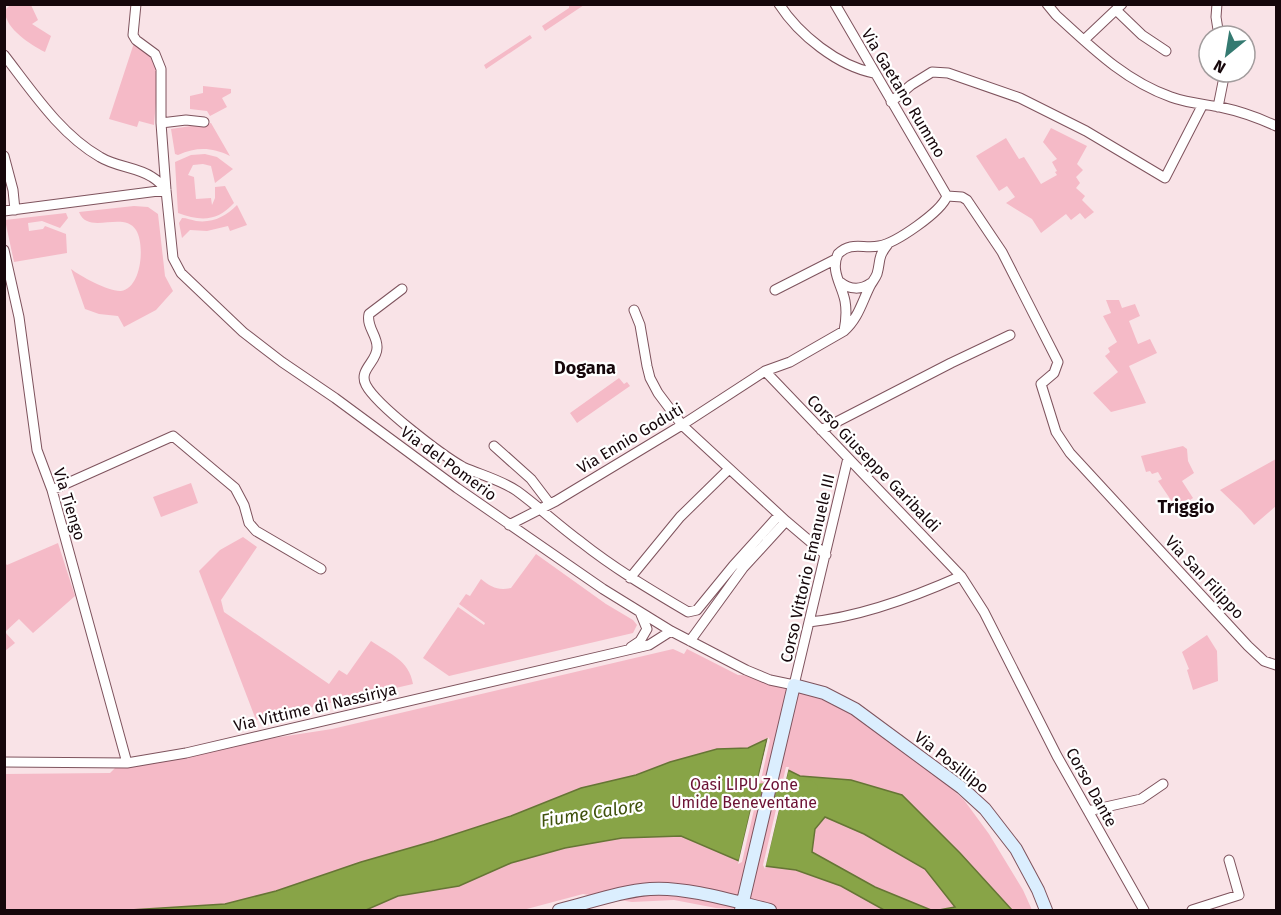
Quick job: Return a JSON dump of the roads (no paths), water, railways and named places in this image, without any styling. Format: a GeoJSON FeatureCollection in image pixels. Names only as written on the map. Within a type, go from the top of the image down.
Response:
{"type":"FeatureCollection","features":[{"type":"Feature","properties":{"kind":"main road"},"geometry":{"type":"LineString","coordinates":[[742,907],[794,686]]}},
{"type":"Feature","properties":{"kind":"main road","name":"Via Posillipo"},"geometry":{"type":"LineString","coordinates":[[794,686],[824,693],[861,712],[962,788],[985,810],[1016,849],[1046,910]]}},
{"type":"Feature","properties":{"kind":"main road"},"geometry":{"type":"LineString","coordinates":[[559,910],[651,888],[667,889],[742,907],[770,910]]}},
{"type":"Feature","properties":{"kind":"street","name":"Via del Pomerio"},"geometry":{"type":"LineString","coordinates":[[136,4],[135,37],[155,54],[159,62],[161,123],[173,258],[181,273],[257,344],[509,525],[671,632],[770,680],[794,686]]}},
{"type":"Feature","properties":{"kind":"street"},"geometry":{"type":"LineString","coordinates":[[779,4],[797,29],[816,44],[850,66],[874,73]]}},
{"type":"Feature","properties":{"kind":"street","name":"Via Gaetano Rummo"},"geometry":{"type":"LineString","coordinates":[[835,4],[947,196]]}},
{"type":"Feature","properties":{"kind":"street"},"geometry":{"type":"LineString","coordinates":[[1047,4],[1121,72],[1145,86],[1170,97],[1202,106],[1218,107],[1276,126]]}},
{"type":"Feature","properties":{"kind":"street"},"geometry":{"type":"LineString","coordinates":[[1217,4],[1217,24]]}},
{"type":"Feature","properties":{"kind":"street"},"geometry":{"type":"LineString","coordinates":[[1084,40],[1119,7],[1142,35],[1166,51]]}},
{"type":"Feature","properties":{"kind":"street"},"geometry":{"type":"LineString","coordinates":[[4,55],[51,115],[82,144],[114,164],[153,177],[166,190]]}},
{"type":"Feature","properties":{"kind":"street"},"geometry":{"type":"LineString","coordinates":[[891,102],[932,72],[948,73],[1020,98],[1086,131],[1165,178],[1202,106]]}},
{"type":"Feature","properties":{"kind":"street"},"geometry":{"type":"LineString","coordinates":[[1218,107],[1223,84]]}},
{"type":"Feature","properties":{"kind":"street"},"geometry":{"type":"LineString","coordinates":[[161,123],[186,120],[204,122]]}},
{"type":"Feature","properties":{"kind":"street"},"geometry":{"type":"LineString","coordinates":[[4,156],[13,190],[10,210],[166,190]]}},
{"type":"Feature","properties":{"kind":"street"},"geometry":{"type":"LineString","coordinates":[[844,331],[855,318],[877,273],[877,263],[881,253],[888,244],[932,215],[942,206],[947,196]]}},
{"type":"Feature","properties":{"kind":"street","name":"Via San Filippo"},"geometry":{"type":"LineString","coordinates":[[947,196],[962,197],[967,200],[1002,252],[1058,362],[1054,373],[1041,384],[1056,432],[1070,453],[1248,646],[1264,661],[1276,665]]}},
{"type":"Feature","properties":{"kind":"street"},"geometry":{"type":"LineString","coordinates":[[775,290],[836,259],[847,247],[876,247],[888,244]]}},
{"type":"Feature","properties":{"kind":"street"},"geometry":{"type":"LineString","coordinates":[[863,247],[873,253],[877,263]]}},
{"type":"Feature","properties":{"kind":"street","name":"Via Tiengo"},"geometry":{"type":"LineString","coordinates":[[4,250],[19,317],[38,450],[52,490],[127,763]]}},
{"type":"Feature","properties":{"kind":"street"},"geometry":{"type":"LineString","coordinates":[[836,259],[834,269],[840,282],[847,314],[844,331]]}},
{"type":"Feature","properties":{"kind":"street"},"geometry":{"type":"LineString","coordinates":[[840,282],[856,289],[871,283]]}},
{"type":"Feature","properties":{"kind":"street"},"geometry":{"type":"LineString","coordinates":[[402,289],[369,314],[369,325],[378,349],[365,374],[365,384],[370,391],[385,407],[440,452],[462,466],[514,489],[581,543],[630,578],[688,612],[693,612],[705,602],[782,518]]}},
{"type":"Feature","properties":{"kind":"street"},"geometry":{"type":"LineString","coordinates":[[634,310],[640,325],[650,378],[658,393],[682,424],[782,518],[826,555]]}},
{"type":"Feature","properties":{"kind":"street","name":"Via Ennio Goduti"},"geometry":{"type":"LineString","coordinates":[[509,525],[550,504],[765,371],[790,362],[844,331]]}},
{"type":"Feature","properties":{"kind":"street"},"geometry":{"type":"LineString","coordinates":[[821,430],[1010,335]]}},
{"type":"Feature","properties":{"kind":"street","name":"Corso Giuseppe Garibaldi"},"geometry":{"type":"LineString","coordinates":[[765,371],[962,576],[984,612],[1016,676]]}},
{"type":"Feature","properties":{"kind":"street"},"geometry":{"type":"LineString","coordinates":[[52,490],[173,436],[235,488],[244,505],[249,524],[256,531],[321,569]]}},
{"type":"Feature","properties":{"kind":"street"},"geometry":{"type":"LineString","coordinates":[[494,446],[531,479],[550,504]]}},
{"type":"Feature","properties":{"kind":"street","name":"Corso Vittorio Emanuele III"},"geometry":{"type":"LineString","coordinates":[[794,686],[848,458]]}},
{"type":"Feature","properties":{"kind":"street"},"geometry":{"type":"LineString","coordinates":[[630,578],[680,517],[729,468]]}},
{"type":"Feature","properties":{"kind":"street"},"geometry":{"type":"LineString","coordinates":[[690,641],[740,565]]}},
{"type":"Feature","properties":{"kind":"street"},"geometry":{"type":"LineString","coordinates":[[809,622],[827,621],[868,610],[962,576]]}},
{"type":"Feature","properties":{"kind":"street"},"geometry":{"type":"LineString","coordinates":[[629,649],[640,641],[647,629],[639,612]]}},
{"type":"Feature","properties":{"kind":"street","name":"Via Vittime di Nassiriya"},"geometry":{"type":"LineString","coordinates":[[4,762],[127,763],[186,753],[649,645],[671,632]]}},
{"type":"Feature","properties":{"kind":"street","name":"Corso Dante"},"geometry":{"type":"LineString","coordinates":[[1016,676],[1057,756],[1144,910]]}},
{"type":"Feature","properties":{"kind":"street"},"geometry":{"type":"LineString","coordinates":[[1088,811],[1141,799],[1163,784]]}},
{"type":"Feature","properties":{"kind":"street"},"geometry":{"type":"LineString","coordinates":[[1192,910],[1239,895],[1229,860]]}},
{"type":"Feature","properties":{"kind":"water"},"geometry":{"type":"Polygon","coordinates":[[[767,739],[739,861],[681,836],[622,838],[565,848],[511,863],[459,886],[398,896],[366,910],[130,910],[225,904],[276,891],[511,816],[581,788],[636,775],[670,762],[717,749],[748,748],[767,739]]]}},
{"type":"Feature","properties":{"kind":"water"},"geometry":{"type":"Polygon","coordinates":[[[788,770],[800,776],[851,780],[902,795],[960,853],[1012,910],[939,910],[955,907],[925,869],[864,834],[825,817],[815,829],[812,852],[875,887],[931,910],[884,910],[841,886],[796,870],[765,866],[788,770]]]}},
{"type":"Feature","properties":{"kind":"waterway","name":"Fiume Calore"},"geometry":{"type":"LineString","coordinates":[[730,796],[808,790]]}},
{"type":"Feature","properties":{"kind":"district","name":"Dogana"},"geometry":{"type":"Point","coordinates":[585,368]}},
{"type":"Feature","properties":{"kind":"district","name":"Triggio"},"geometry":{"type":"Point","coordinates":[1186,507]}},
{"type":"Feature","properties":{"kind":"park label","name":"Oasi LIPU Zone Umide Beneventane"},"geometry":{"type":"Point","coordinates":[744,793]}}]}
